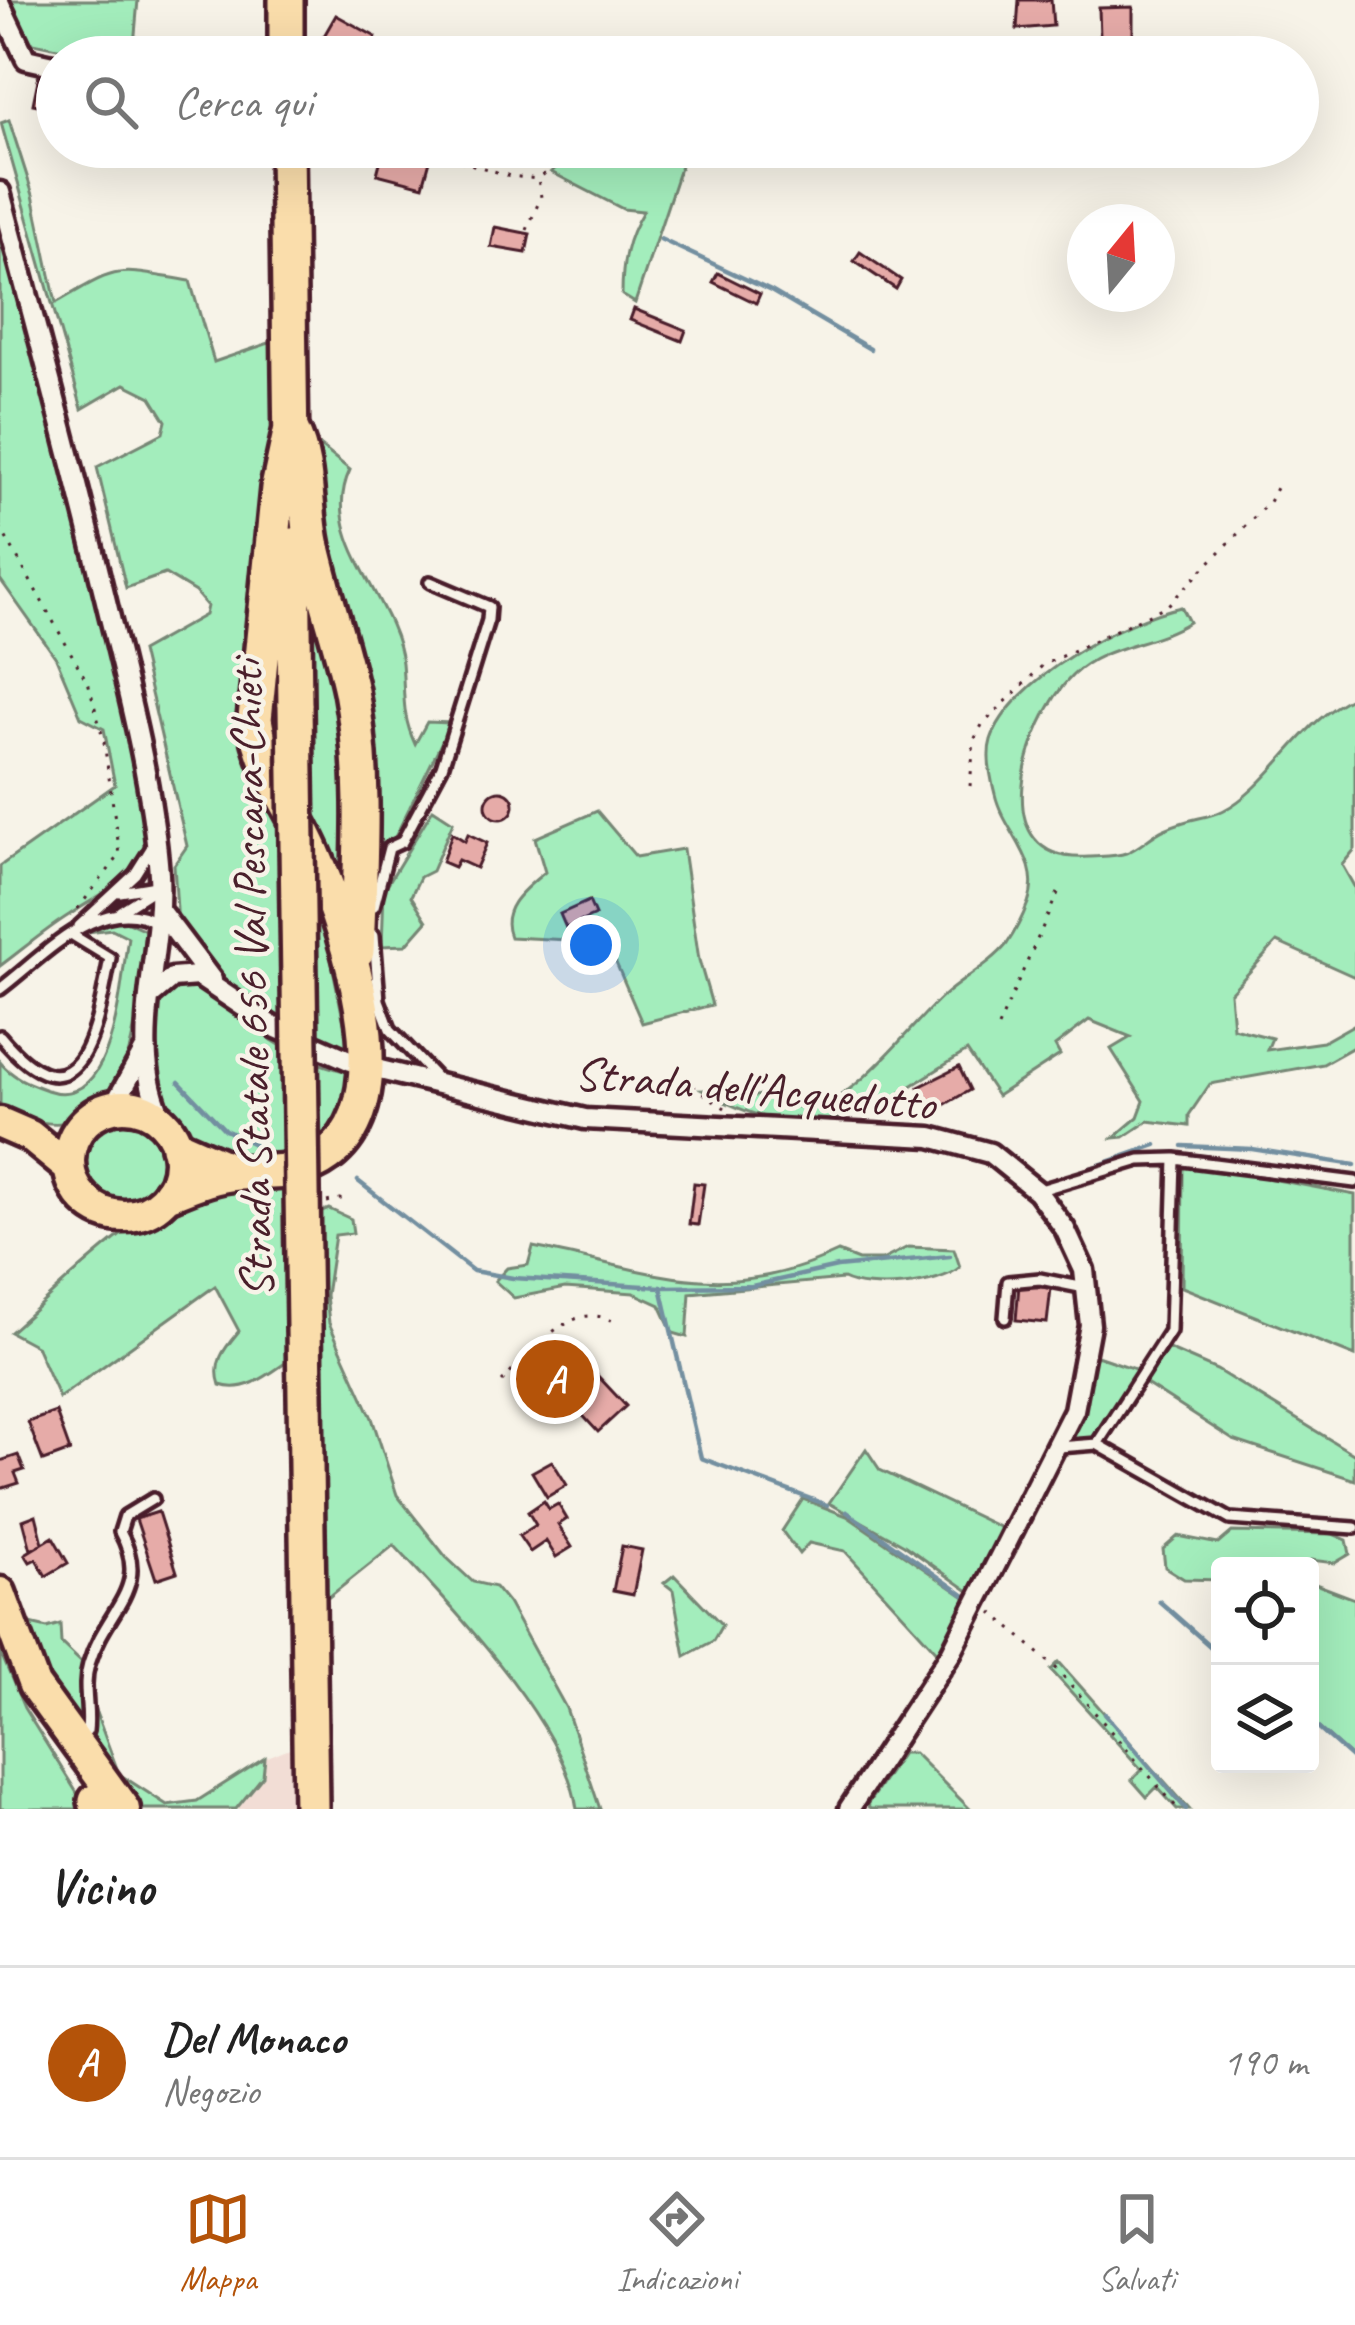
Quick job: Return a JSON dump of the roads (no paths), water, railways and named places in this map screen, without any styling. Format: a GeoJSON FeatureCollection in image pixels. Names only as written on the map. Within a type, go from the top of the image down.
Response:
{"type":"FeatureCollection","features":[{"type":"Feature","properties":{"kind":"highway"},"geometry":{"type":"LineString","coordinates":[[286,0],[286,36]]}},
{"type":"Feature","properties":{"kind":"highway","name":"Strada Statale 656 Val Pescara-Chieti"},"geometry":{"type":"LineString","coordinates":[[286,168],[311,1809]]}},
{"type":"Feature","properties":{"kind":"highway"},"geometry":{"type":"LineString","coordinates":[[291,428],[278,488],[255,719],[261,753],[312,852],[356,982]]}},
{"type":"Feature","properties":{"kind":"highway"},"geometry":{"type":"LineString","coordinates":[[171,1135],[192,1158],[239,1173],[284,1175],[326,1157],[346,1138],[367,1084],[356,982],[358,748],[350,691],[312,542],[305,457],[291,428]]}},
{"type":"Feature","properties":{"kind":"highway"},"geometry":{"type":"LineString","coordinates":[[170,1193],[239,1173]]}},
{"type":"Feature","properties":{"kind":"main road"},"geometry":{"type":"LineString","coordinates":[[30,1136],[81,1126],[113,1107],[132,1106],[171,1135],[180,1163],[170,1193],[139,1215],[101,1212],[74,1186],[69,1168],[81,1126]]}},
{"type":"Feature","properties":{"kind":"main road"},"geometry":{"type":"LineString","coordinates":[[0,1123],[30,1136],[69,1168]]}},
{"type":"Feature","properties":{"kind":"main road"},"geometry":{"type":"LineString","coordinates":[[0,1593],[34,1685],[65,1730],[68,1754],[105,1807]]}},
{"type":"Feature","properties":{"kind":"street"},"geometry":{"type":"LineString","coordinates":[[0,4],[26,59],[36,61]]}},
{"type":"Feature","properties":{"kind":"street"},"geometry":{"type":"LineString","coordinates":[[0,192],[126,682],[155,839],[160,918],[144,1051],[153,1101],[171,1135]]}},
{"type":"Feature","properties":{"kind":"street"},"geometry":{"type":"LineString","coordinates":[[160,918],[220,988],[272,1026],[351,1061]]}},
{"type":"Feature","properties":{"kind":"street"},"geometry":{"type":"LineString","coordinates":[[153,994],[184,975],[220,988]]}},
{"type":"Feature","properties":{"kind":"street"},"geometry":{"type":"LineString","coordinates":[[113,1107],[144,1051]]}},
{"type":"Feature","properties":{"kind":"street","name":"Strada dell'Acquedotto"},"geometry":{"type":"LineString","coordinates":[[380,1070],[585,1119],[931,1137],[990,1153],[1037,1191],[1065,1229],[1085,1288],[1090,1325],[1074,1410],[951,1653],[856,1806]]}},
{"type":"Feature","properties":{"kind":"lane"},"geometry":{"type":"LineString","coordinates":[[430,582],[478,599],[489,607],[488,620],[442,767],[402,842],[389,848],[379,874],[374,948],[379,1000],[390,1029],[434,1071],[440,1087]]}},
{"type":"Feature","properties":{"kind":"lane"},"geometry":{"type":"LineString","coordinates":[[74,936],[85,915],[135,874],[155,839]]}},
{"type":"Feature","properties":{"kind":"lane"},"geometry":{"type":"LineString","coordinates":[[115,893],[159,886]]}},
{"type":"Feature","properties":{"kind":"lane"},"geometry":{"type":"LineString","coordinates":[[0,988],[102,915],[120,911],[159,886]]}},
{"type":"Feature","properties":{"kind":"lane"},"geometry":{"type":"LineString","coordinates":[[120,911],[160,918]]}},
{"type":"Feature","properties":{"kind":"lane"},"geometry":{"type":"LineString","coordinates":[[0,1036],[21,1061],[49,1074],[65,1074],[82,1064],[91,1048],[110,958],[74,936]]}},
{"type":"Feature","properties":{"kind":"lane"},"geometry":{"type":"LineString","coordinates":[[1037,1191],[1140,1160],[1175,1159],[1355,1183]]}},
{"type":"Feature","properties":{"kind":"lane"},"geometry":{"type":"LineString","coordinates":[[1096,1444],[1170,1331],[1175,1159]]}},
{"type":"Feature","properties":{"kind":"lane"},"geometry":{"type":"LineString","coordinates":[[1006,1318],[1008,1282],[1040,1279],[1085,1288]]}},
{"type":"Feature","properties":{"kind":"lane"},"geometry":{"type":"LineString","coordinates":[[1053,1448],[1096,1444],[1230,1519],[1355,1528]]}},
{"type":"Feature","properties":{"kind":"lane"},"geometry":{"type":"LineString","coordinates":[[65,1730],[87,1731],[84,1686],[89,1664],[102,1629],[134,1576],[134,1558],[120,1532],[125,1516],[153,1499]]}},
{"type":"Feature","properties":{"kind":"waterway"},"geometry":{"type":"LineString","coordinates":[[660,239],[771,291],[870,349]]}},
{"type":"Feature","properties":{"kind":"waterway"},"geometry":{"type":"LineString","coordinates":[[179,1082],[225,1130],[279,1156]]}},
{"type":"Feature","properties":{"kind":"waterway"},"geometry":{"type":"LineString","coordinates":[[1042,1185],[1156,1145]]}},
{"type":"Feature","properties":{"kind":"waterway"},"geometry":{"type":"LineString","coordinates":[[1183,1146],[1252,1149],[1355,1165]]}},
{"type":"Feature","properties":{"kind":"waterway"},"geometry":{"type":"LineString","coordinates":[[358,1181],[473,1271],[513,1278],[661,1287],[752,1286],[837,1267],[950,1256]]}},
{"type":"Feature","properties":{"kind":"waterway"},"geometry":{"type":"LineString","coordinates":[[661,1287],[701,1458],[827,1505]]}},
{"type":"Feature","properties":{"kind":"waterway"},"geometry":{"type":"LineString","coordinates":[[847,1512],[964,1595]]}},
{"type":"Feature","properties":{"kind":"waterway"},"geometry":{"type":"LineString","coordinates":[[1159,1601],[1211,1647]]}},
{"type":"Feature","properties":{"kind":"waterway"},"geometry":{"type":"LineString","coordinates":[[1105,1714],[1186,1809]]}},
{"type":"Feature","properties":{"kind":"waterway"},"geometry":{"type":"LineString","coordinates":[[1319,1729],[1355,1761]]}},
{"type":"Feature","properties":{"kind":"place","name":"Del Monaco"},"geometry":{"type":"Point","coordinates":[555,1379]}}]}
